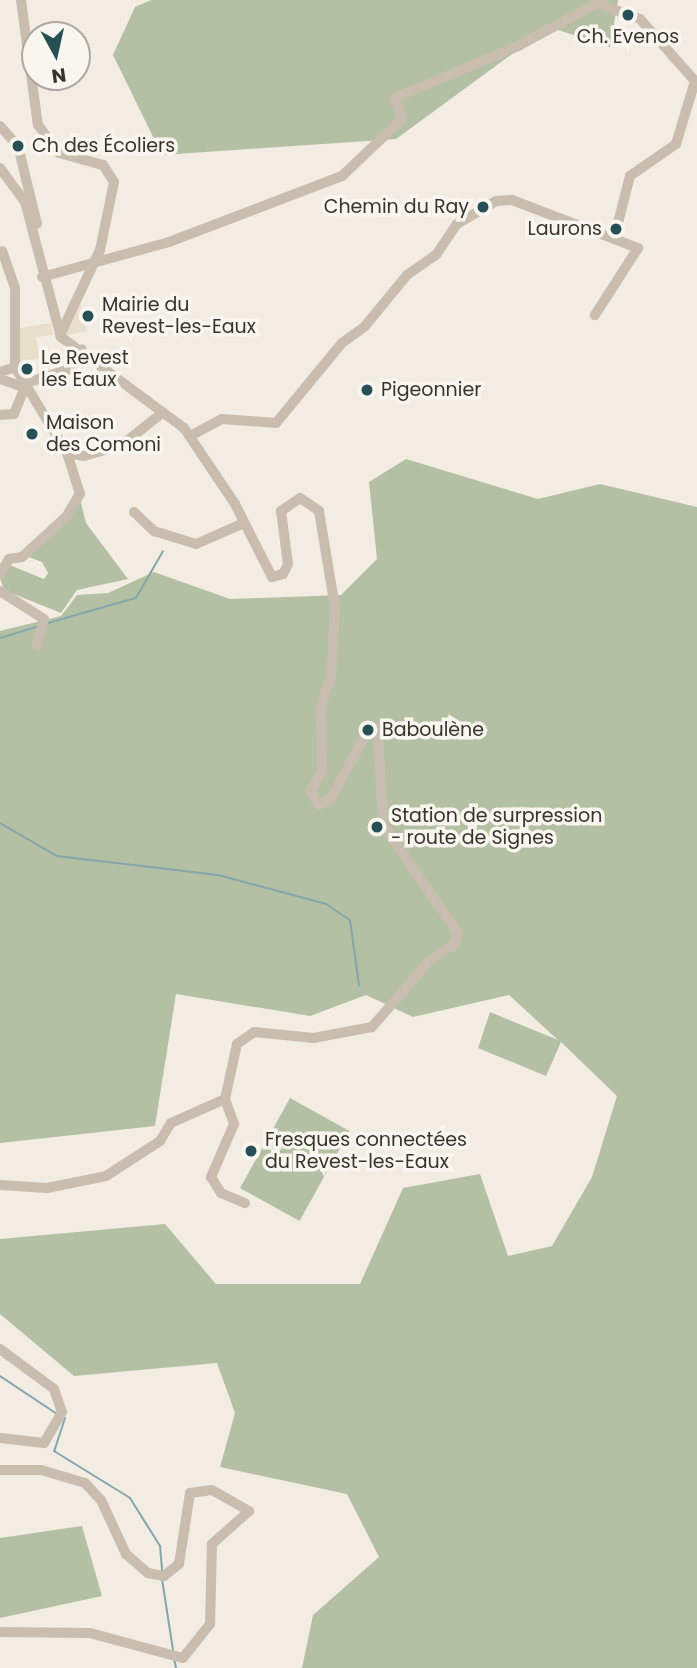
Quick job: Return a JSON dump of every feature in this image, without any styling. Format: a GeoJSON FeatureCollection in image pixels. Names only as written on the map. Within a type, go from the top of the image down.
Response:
{"type":"FeatureCollection","features":[{"type":"Feature","properties":{"kind":"street"},"geometry":{"type":"LineString","coordinates":[[21,0],[38,125],[59,153],[103,165],[113,177],[111,207],[92,264],[60,335]]}},
{"type":"Feature","properties":{"kind":"street"},"geometry":{"type":"LineString","coordinates":[[42,277],[92,264],[294,200],[342,176],[401,119],[395,98],[601,2],[640,19],[690,70],[696,97],[673,148],[630,176],[615,235]]}},
{"type":"Feature","properties":{"kind":"street"},"geometry":{"type":"LineString","coordinates":[[0,126],[18,146],[35,212],[35,250]]}},
{"type":"Feature","properties":{"kind":"street"},"geometry":{"type":"LineString","coordinates":[[0,168],[26,202],[35,250],[60,335],[82,348],[190,436],[244,523],[260,565],[272,577],[283,574],[288,564],[281,511],[300,498],[312,502],[319,511],[335,585],[331,677],[321,706],[323,771],[312,790],[319,805],[332,797],[368,730],[378,728],[384,829],[422,874],[457,936],[372,1027],[314,1038],[244,1036],[225,1099],[234,1124],[211,1177],[221,1192],[244,1203]]}},
{"type":"Feature","properties":{"kind":"street"},"geometry":{"type":"LineString","coordinates":[[190,436],[222,419],[276,424],[342,343],[365,327],[473,211],[512,200],[615,235],[639,254],[594,316]]}},
{"type":"Feature","properties":{"kind":"street"},"geometry":{"type":"LineString","coordinates":[[0,574],[9,559],[22,557],[66,517],[80,494],[67,453],[15,367],[6,337],[15,288],[2,251]]}},
{"type":"Feature","properties":{"kind":"street"},"geometry":{"type":"LineString","coordinates":[[0,379],[26,385],[70,369],[82,348]]}},
{"type":"Feature","properties":{"kind":"street"},"geometry":{"type":"LineString","coordinates":[[0,372],[15,367]]}},
{"type":"Feature","properties":{"kind":"street"},"geometry":{"type":"LineString","coordinates":[[0,415],[14,414],[26,385]]}},
{"type":"Feature","properties":{"kind":"street"},"geometry":{"type":"LineString","coordinates":[[67,453],[84,456],[122,445],[162,413]]}},
{"type":"Feature","properties":{"kind":"street"},"geometry":{"type":"LineString","coordinates":[[134,512],[154,531],[196,544],[244,523]]}},
{"type":"Feature","properties":{"kind":"street"},"geometry":{"type":"LineString","coordinates":[[0,591],[45,624],[37,645]]}},
{"type":"Feature","properties":{"kind":"street"},"geometry":{"type":"LineString","coordinates":[[0,1185],[47,1188],[106,1176],[160,1141],[171,1123],[225,1099]]}},
{"type":"Feature","properties":{"kind":"street"},"geometry":{"type":"LineString","coordinates":[[0,1349],[54,1389],[62,1412],[44,1443],[0,1438]]}},
{"type":"Feature","properties":{"kind":"street"},"geometry":{"type":"LineString","coordinates":[[0,1470],[41,1471],[85,1483],[101,1500],[126,1555],[156,1574],[179,1564],[190,1493],[212,1490],[245,1505],[242,1523],[212,1544],[210,1624],[183,1658],[90,1633],[0,1632]]}},
{"type":"Feature","properties":{"kind":"green space"},"geometry":{"type":"Polygon","coordinates":[[[151,0],[618,0],[610,47],[549,27],[396,139],[162,155],[113,55],[135,7],[151,0]]]}},
{"type":"Feature","properties":{"kind":"green space"},"geometry":{"type":"Polygon","coordinates":[[[406,459],[538,499],[600,484],[697,507],[697,1668],[302,1668],[313,1615],[379,1557],[347,1494],[220,1467],[235,1413],[217,1363],[74,1376],[0,1314],[0,1239],[165,1224],[216,1284],[360,1284],[403,1188],[480,1174],[508,1256],[552,1246],[592,1177],[617,1096],[561,1042],[546,1076],[478,1048],[490,1012],[558,1040],[509,995],[413,1017],[366,995],[310,1016],[176,994],[155,1126],[0,1143],[0,631],[61,616],[77,595],[108,593],[154,572],[230,599],[341,595],[377,559],[369,482],[406,459]]]}},
{"type":"Feature","properties":{"kind":"green space"},"geometry":{"type":"Polygon","coordinates":[[[80,499],[86,523],[128,579],[77,590],[61,613],[4,590],[0,578],[7,564],[44,579],[48,573],[42,562],[26,556],[80,499]]]}},
{"type":"Feature","properties":{"kind":"green space"},"geometry":{"type":"Polygon","coordinates":[[[290,1098],[349,1131],[300,1221],[240,1188],[290,1098]]]}},
{"type":"Feature","properties":{"kind":"green space"},"geometry":{"type":"Polygon","coordinates":[[[82,1526],[102,1596],[0,1618],[0,1538],[82,1526]]]}},
{"type":"Feature","properties":{"kind":"shaded area"},"geometry":{"type":"Polygon","coordinates":[[[80,302],[87,331],[67,335],[62,333],[80,302]]]}},
{"type":"Feature","properties":{"kind":"shaded area"},"geometry":{"type":"Polygon","coordinates":[[[51,323],[53,335],[19,340],[17,328],[51,323]]]}},
{"type":"Feature","properties":{"kind":"shaded area"},"geometry":{"type":"Polygon","coordinates":[[[36,338],[40,358],[17,364],[13,339],[36,338]]]}},
{"type":"Feature","properties":{"kind":"waterway"},"geometry":{"type":"LineString","coordinates":[[48,623],[136,598],[163,551]]}},
{"type":"Feature","properties":{"kind":"waterway"},"geometry":{"type":"LineString","coordinates":[[0,638],[36,627]]}},
{"type":"Feature","properties":{"kind":"waterway"},"geometry":{"type":"LineString","coordinates":[[0,823],[57,856],[218,875],[326,904],[350,920],[359,985]]}},
{"type":"Feature","properties":{"kind":"waterway"},"geometry":{"type":"LineString","coordinates":[[0,1376],[57,1414]]}},
{"type":"Feature","properties":{"kind":"waterway"},"geometry":{"type":"LineString","coordinates":[[65,1418],[54,1451],[130,1498],[160,1546],[162,1571]]}},
{"type":"Feature","properties":{"kind":"waterway"},"geometry":{"type":"LineString","coordinates":[[162,1579],[173,1650]]}},
{"type":"Feature","properties":{"kind":"waterway"},"geometry":{"type":"LineString","coordinates":[[174,1659],[176,1668]]}},
{"type":"Feature","properties":{"kind":"place","name":"Ch. Evenos"},"geometry":{"type":"Point","coordinates":[628,15]}},
{"type":"Feature","properties":{"kind":"place","name":"Ch des Écoliers"},"geometry":{"type":"Point","coordinates":[18,146]}},
{"type":"Feature","properties":{"kind":"place","name":"Chemin du Ray"},"geometry":{"type":"Point","coordinates":[483,207]}},
{"type":"Feature","properties":{"kind":"place","name":"Laurons"},"geometry":{"type":"Point","coordinates":[616,229]}},
{"type":"Feature","properties":{"kind":"place","name":"Mairie du Revest-les-Eaux"},"geometry":{"type":"Point","coordinates":[88,316]}},
{"type":"Feature","properties":{"kind":"place","name":"Le Revest les Eaux"},"geometry":{"type":"Point","coordinates":[27,369]}},
{"type":"Feature","properties":{"kind":"place","name":"Pigeonnier"},"geometry":{"type":"Point","coordinates":[367,390]}},
{"type":"Feature","properties":{"kind":"place","name":"Maison des Comoni"},"geometry":{"type":"Point","coordinates":[32,434]}},
{"type":"Feature","properties":{"kind":"place","name":"Baboulène"},"geometry":{"type":"Point","coordinates":[368,730]}},
{"type":"Feature","properties":{"kind":"place","name":"Station de surpression - route de Signes"},"geometry":{"type":"Point","coordinates":[377,827]}},
{"type":"Feature","properties":{"kind":"place","name":"Fresques connectées du Revest-les-Eaux"},"geometry":{"type":"Point","coordinates":[251,1151]}}]}
